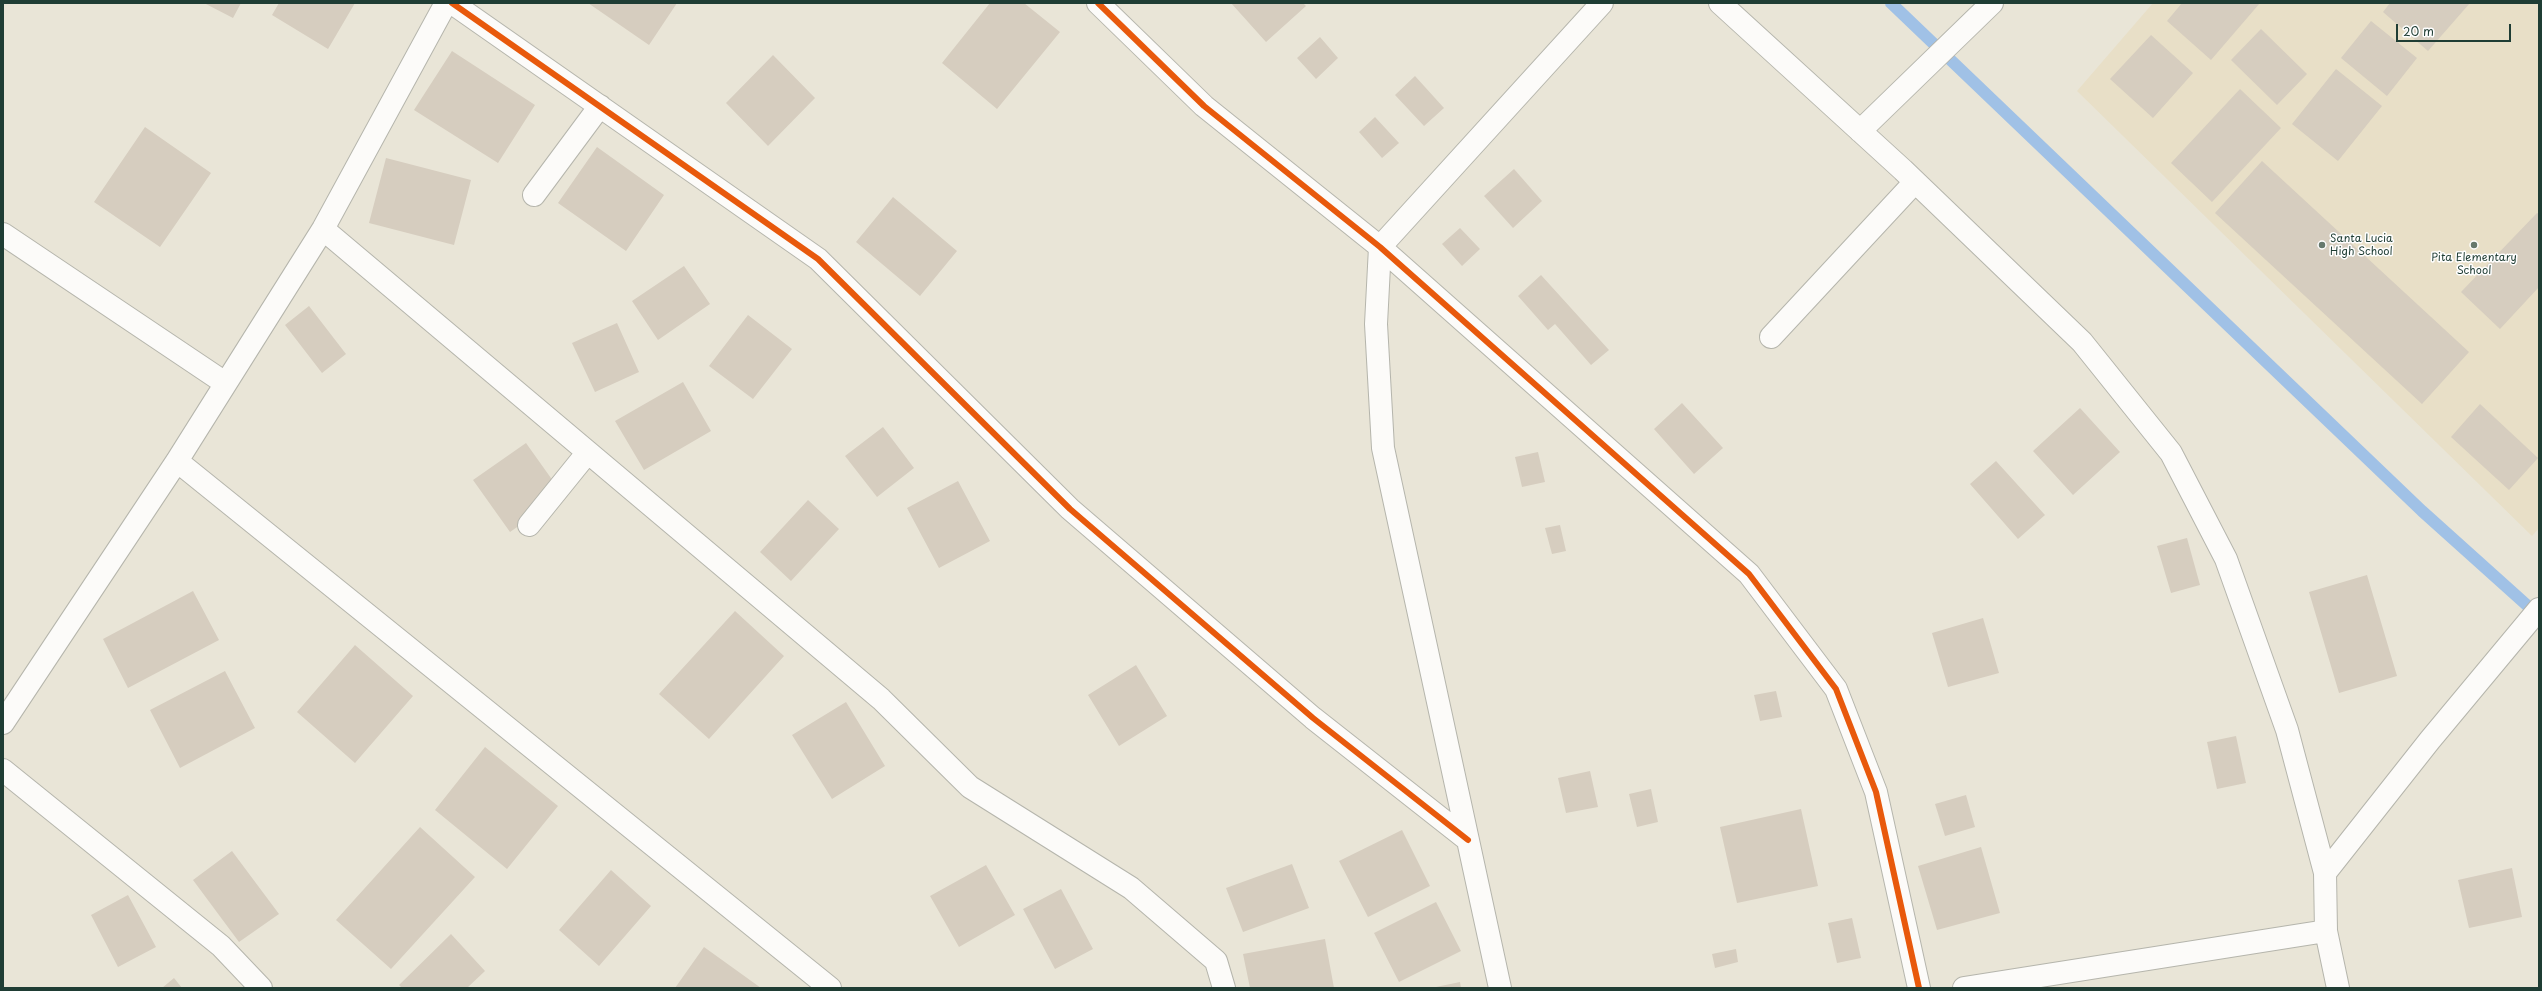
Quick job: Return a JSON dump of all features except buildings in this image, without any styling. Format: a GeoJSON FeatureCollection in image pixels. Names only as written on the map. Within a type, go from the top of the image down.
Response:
{"type":"FeatureCollection","features":[{"type":"Feature","properties":{"kind":"street"},"geometry":{"type":"LineString","coordinates":[[3,723],[177,461],[323,229],[446,3]]}},
{"type":"Feature","properties":{"kind":"street"},"geometry":{"type":"LineString","coordinates":[[452,3],[818,259],[1070,508],[1313,718],[1468,840]]}},
{"type":"Feature","properties":{"kind":"street"},"geometry":{"type":"LineString","coordinates":[[1098,3],[1204,106],[1380,247],[1749,574],[1836,689],[1876,792],[1919,988]]}},
{"type":"Feature","properties":{"kind":"street"},"geometry":{"type":"LineString","coordinates":[[1500,988],[1382,448],[1376,324],[1380,247],[1602,3]]}},
{"type":"Feature","properties":{"kind":"street"},"geometry":{"type":"LineString","coordinates":[[1720,3],[1915,182],[2082,342],[2171,453],[2226,559],[2287,730],[2325,873],[2326,931],[2338,988]]}},
{"type":"Feature","properties":{"kind":"street"},"geometry":{"type":"LineString","coordinates":[[1860,131],[1992,3]]}},
{"type":"Feature","properties":{"kind":"street"},"geometry":{"type":"LineString","coordinates":[[534,195],[600,106]]}},
{"type":"Feature","properties":{"kind":"street"},"geometry":{"type":"LineString","coordinates":[[1771,336],[1915,182]]}},
{"type":"Feature","properties":{"kind":"street"},"geometry":{"type":"LineString","coordinates":[[323,229],[882,699],[970,787],[1131,888],[1216,961],[1224,988]]}},
{"type":"Feature","properties":{"kind":"street"},"geometry":{"type":"LineString","coordinates":[[3,234],[225,383]]}},
{"type":"Feature","properties":{"kind":"street"},"geometry":{"type":"LineString","coordinates":[[529,525],[588,452]]}},
{"type":"Feature","properties":{"kind":"street"},"geometry":{"type":"LineString","coordinates":[[177,461],[830,988]]}},
{"type":"Feature","properties":{"kind":"street"},"geometry":{"type":"LineString","coordinates":[[2325,873],[2430,740],[2539,608]]}},
{"type":"Feature","properties":{"kind":"street"},"geometry":{"type":"LineString","coordinates":[[3,770],[221,946],[261,988]]}},
{"type":"Feature","properties":{"kind":"street"},"geometry":{"type":"LineString","coordinates":[[1964,988],[2326,931]]}},
{"type":"Feature","properties":{"kind":"shaded area"},"geometry":{"type":"Polygon","coordinates":[[[2153,3],[2539,3],[2539,528],[2532,536],[2077,91],[2153,3]]]}},
{"type":"Feature","properties":{"kind":"waterway"},"geometry":{"type":"LineString","coordinates":[[1891,3],[2422,511],[2539,616]]}},
{"type":"Feature","properties":{"kind":"cycle path"},"geometry":{"type":"LineString","coordinates":[[452,3],[818,259],[1070,509],[1313,718],[1468,840]]}},
{"type":"Feature","properties":{"kind":"cycle path"},"geometry":{"type":"LineString","coordinates":[[1098,3],[1204,106],[1380,247],[1749,574],[1836,689],[1876,792],[1919,988]]}},
{"type":"Feature","properties":{"kind":"place","name":"Santa Lucia High School"},"geometry":{"type":"Point","coordinates":[2322,245]}},
{"type":"Feature","properties":{"kind":"place","name":"Pita Elementary School"},"geometry":{"type":"Point","coordinates":[2474,245]}}]}
